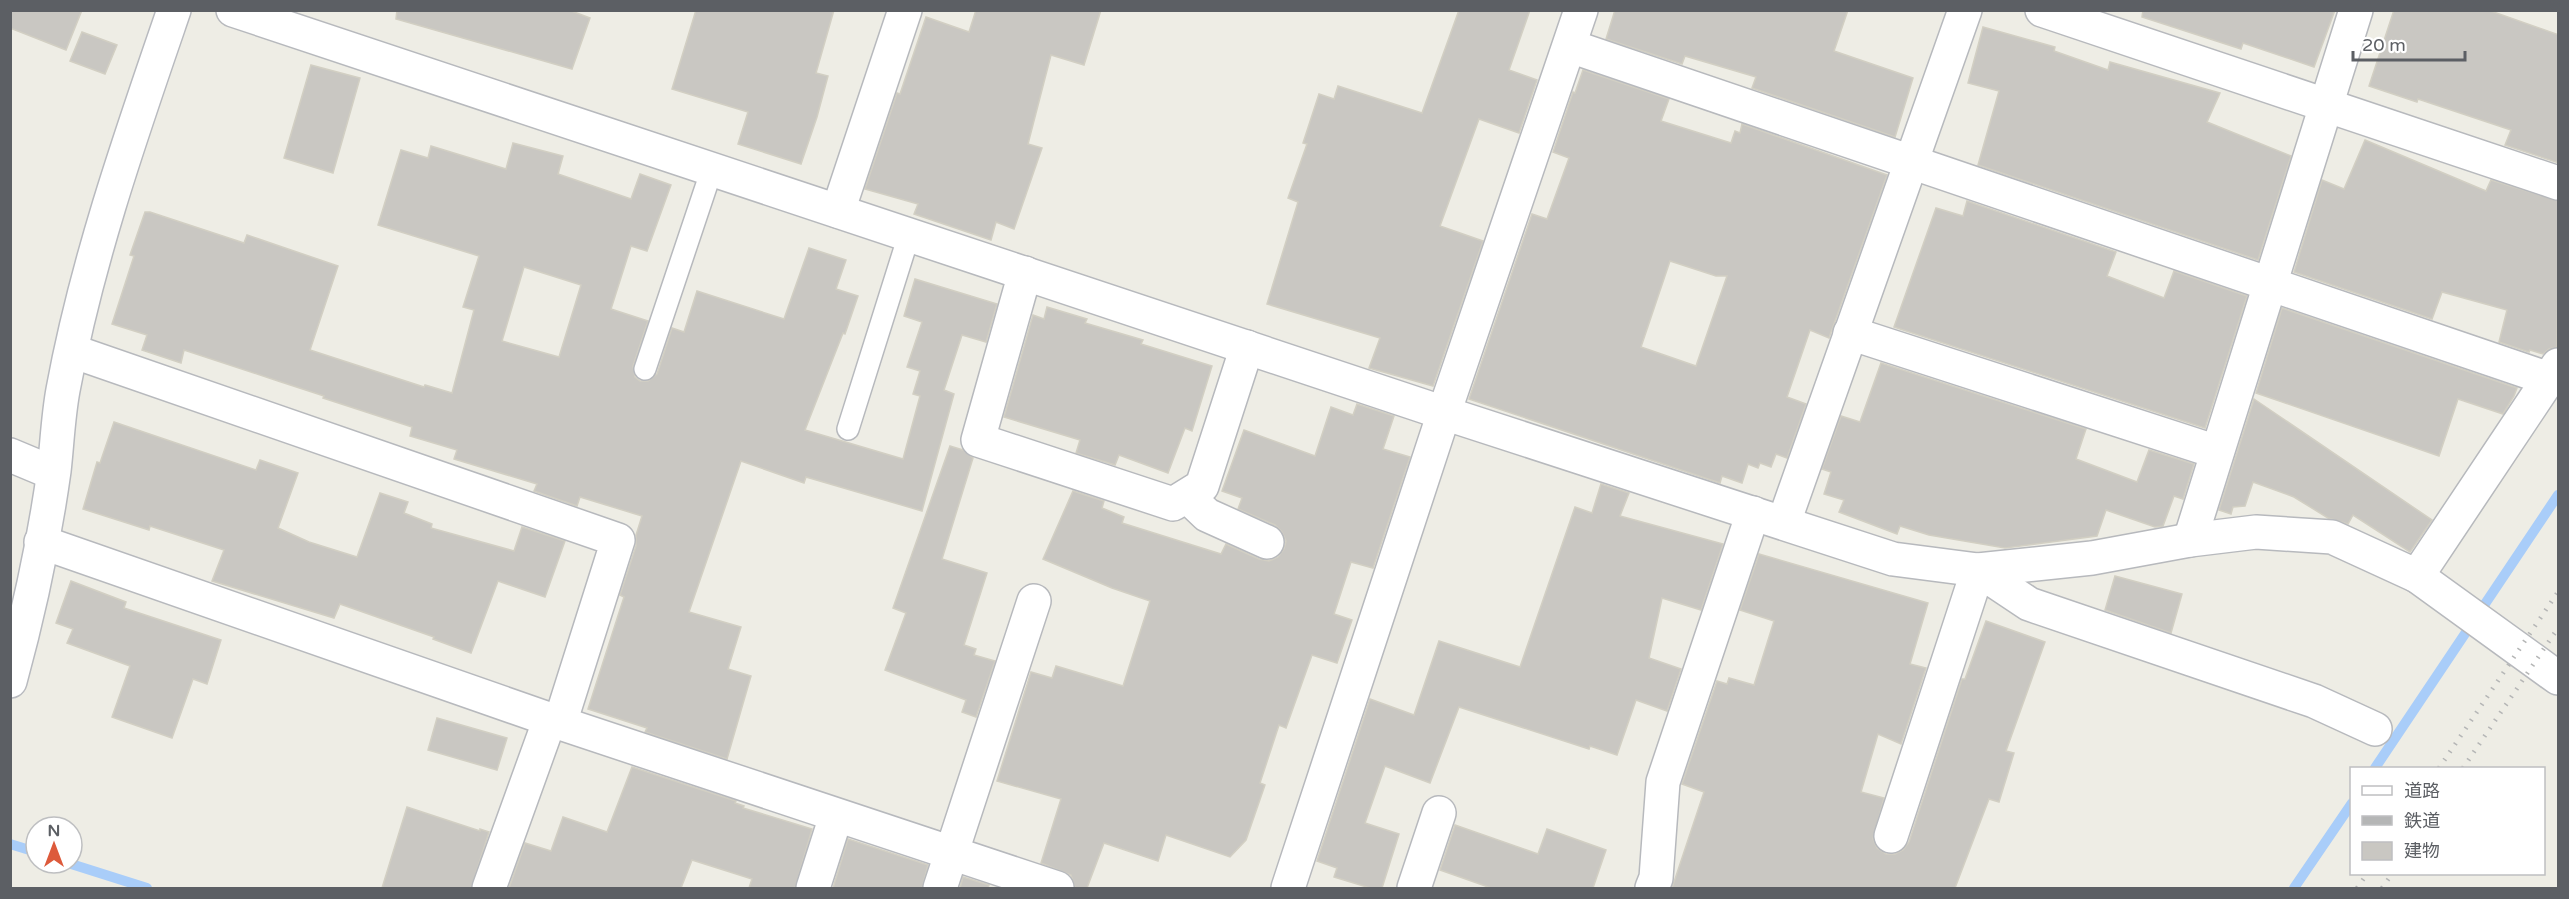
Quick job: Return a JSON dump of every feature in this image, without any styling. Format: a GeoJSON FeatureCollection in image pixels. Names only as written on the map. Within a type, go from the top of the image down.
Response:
{"type":"FeatureCollection","features":[{"type":"Feature","properties":{"kind":"street"},"geometry":{"type":"LineString","coordinates":[[10,681],[23,633],[41,542],[53,473],[63,391],[90,271],[123,156],[174,10]]}},
{"type":"Feature","properties":{"kind":"street"},"geometry":{"type":"LineString","coordinates":[[233,10],[1444,413],[1893,559],[1978,570],[2092,558],[2190,540],[2256,532],[2332,537],[2417,576],[2559,678]]}},
{"type":"Feature","properties":{"kind":"street"},"geometry":{"type":"LineString","coordinates":[[838,211],[905,10]]}},
{"type":"Feature","properties":{"kind":"street"},"geometry":{"type":"LineString","coordinates":[[1288,888],[1444,413],[1581,10]]}},
{"type":"Feature","properties":{"kind":"street"},"geometry":{"type":"LineString","coordinates":[[1784,522],[1965,10]]}},
{"type":"Feature","properties":{"kind":"street"},"geometry":{"type":"LineString","coordinates":[[2042,10],[2559,183]]}},
{"type":"Feature","properties":{"kind":"street"},"geometry":{"type":"LineString","coordinates":[[2190,540],[2356,10]]}},
{"type":"Feature","properties":{"kind":"street"},"geometry":{"type":"LineString","coordinates":[[1570,46],[2270,284],[2554,372],[2417,576]]}},
{"type":"Feature","properties":{"kind":"street"},"geometry":{"type":"LineString","coordinates":[[1025,273],[978,440],[1173,504],[1202,486],[1247,347]]}},
{"type":"Feature","properties":{"kind":"street"},"geometry":{"type":"LineString","coordinates":[[1850,333],[2217,452]]}},
{"type":"Feature","properties":{"kind":"street"},"geometry":{"type":"LineString","coordinates":[[72,351],[618,540],[555,721],[489,888]]}},
{"type":"Feature","properties":{"kind":"street"},"geometry":{"type":"LineString","coordinates":[[10,455],[53,473]]}},
{"type":"Feature","properties":{"kind":"street"},"geometry":{"type":"LineString","coordinates":[[1187,496],[1207,515],[1267,542]]}},
{"type":"Feature","properties":{"kind":"street"},"geometry":{"type":"LineString","coordinates":[[1652,888],[1656,878],[1663,782],[1753,513]]}},
{"type":"Feature","properties":{"kind":"street"},"geometry":{"type":"LineString","coordinates":[[41,542],[555,721],[1057,888]]}},
{"type":"Feature","properties":{"kind":"street"},"geometry":{"type":"LineString","coordinates":[[1978,570],[2029,604],[2314,701],[2375,729]]}},
{"type":"Feature","properties":{"kind":"street"},"geometry":{"type":"LineString","coordinates":[[1891,836],[1978,570]]}},
{"type":"Feature","properties":{"kind":"street"},"geometry":{"type":"LineString","coordinates":[[940,888],[1035,601]]}},
{"type":"Feature","properties":{"kind":"street"},"geometry":{"type":"LineString","coordinates":[[1414,888],[1439,813]]}},
{"type":"Feature","properties":{"kind":"street"},"geometry":{"type":"LineString","coordinates":[[813,888],[836,816]]}},
{"type":"Feature","properties":{"kind":"lane"},"geometry":{"type":"LineString","coordinates":[[645,369],[712,170]]}},
{"type":"Feature","properties":{"kind":"lane"},"geometry":{"type":"LineString","coordinates":[[848,429],[909,235]]}},
{"type":"Feature","properties":{"kind":"building"},"geometry":{"type":"Polygon","coordinates":[[[10,10],[82,10],[66,50],[10,28],[10,10]]]}},
{"type":"Feature","properties":{"kind":"building"},"geometry":{"type":"Polygon","coordinates":[[[397,10],[569,10],[590,18],[572,69],[396,19],[397,10]]]}},
{"type":"Feature","properties":{"kind":"building"},"geometry":{"type":"Polygon","coordinates":[[[696,10],[834,10],[816,73],[828,76],[801,164],[738,144],[748,112],[672,89],[696,10]]]}},
{"type":"Feature","properties":{"kind":"building"},"geometry":{"type":"Polygon","coordinates":[[[976,10],[1101,10],[1084,65],[1051,55],[1028,144],[1042,148],[1014,229],[996,222],[991,240],[914,214],[918,204],[865,189],[897,93],[900,94],[926,17],[969,32],[976,10]]]}},
{"type":"Feature","properties":{"kind":"building"},"geometry":{"type":"Polygon","coordinates":[[[1459,10],[1530,10],[1509,70],[1537,80],[1519,133],[1479,119],[1440,226],[1483,241],[1433,386],[1369,368],[1380,338],[1267,304],[1298,202],[1288,198],[1307,144],[1303,143],[1319,94],[1334,99],[1338,86],[1422,113],[1459,10]]]}},
{"type":"Feature","properties":{"kind":"building"},"geometry":{"type":"Polygon","coordinates":[[[1615,10],[1848,10],[1834,51],[1913,78],[1895,137],[1752,88],[1756,77],[1685,56],[1682,64],[1606,39],[1615,10]]]}},
{"type":"Feature","properties":{"kind":"building"},"geometry":{"type":"Polygon","coordinates":[[[2143,10],[2335,10],[2314,67],[2243,43],[2241,49],[2142,17],[2143,10]]]}},
{"type":"Feature","properties":{"kind":"building"},"geometry":{"type":"Polygon","coordinates":[[[2394,10],[2488,10],[2559,35],[2559,163],[2505,145],[2511,130],[2418,99],[2417,102],[2369,86],[2394,10]]]}},
{"type":"Feature","properties":{"kind":"building"},"geometry":{"type":"Polygon","coordinates":[[[1983,27],[2055,47],[2054,51],[2108,70],[2110,62],[2220,93],[2207,122],[2291,156],[2258,260],[1978,165],[1999,91],[1968,83],[1983,27]]]}},
{"type":"Feature","properties":{"kind":"building"},"geometry":{"type":"Polygon","coordinates":[[[82,32],[117,45],[105,74],[70,61],[82,32]]]}},
{"type":"Feature","properties":{"kind":"building"},"geometry":{"type":"Polygon","coordinates":[[[311,65],[360,78],[333,173],[284,158],[311,65]]]}},
{"type":"Feature","properties":{"kind":"building"},"geometry":{"type":"Polygon","coordinates":[[[1583,70],[1669,99],[1661,121],[1731,143],[1735,131],[1740,133],[1742,124],[1887,175],[1829,338],[1810,330],[1787,397],[1806,404],[1787,458],[1776,454],[1771,467],[1760,463],[1758,468],[1748,464],[1742,483],[1722,476],[1720,483],[1469,399],[1532,214],[1547,219],[1569,158],[1553,152],[1573,92],[1575,93],[1583,70]],[[1670,261],[1641,347],[1696,366],[1727,276],[1716,276],[1670,261]]]}},
{"type":"Feature","properties":{"kind":"building"},"geometry":{"type":"Polygon","coordinates":[[[2365,140],[2486,191],[2491,180],[2559,201],[2557,347],[2543,354],[2499,342],[2507,310],[2442,292],[2432,319],[2294,272],[2322,180],[2344,189],[2365,140]]]}},
{"type":"Feature","properties":{"kind":"building"},"geometry":{"type":"Polygon","coordinates":[[[513,143],[563,156],[558,174],[631,199],[640,174],[671,185],[647,251],[631,246],[611,309],[648,321],[633,366],[635,377],[640,381],[648,381],[657,374],[672,328],[684,332],[697,291],[784,319],[809,248],[846,260],[836,289],[858,296],[845,334],[843,333],[805,430],[903,459],[920,396],[913,394],[920,371],[907,367],[922,322],[904,316],[915,279],[997,304],[986,342],[962,335],[944,390],[954,394],[922,511],[806,477],[804,483],[741,461],[689,612],[741,627],[728,669],[751,676],[727,759],[645,732],[647,728],[588,709],[624,597],[620,595],[636,546],[636,535],[642,516],[580,497],[577,506],[534,491],[537,484],[454,459],[457,450],[410,436],[412,427],[323,398],[324,396],[184,350],[181,363],[142,350],[147,335],[112,324],[134,256],[130,255],[145,212],[150,212],[244,243],[247,235],[338,266],[310,350],[424,387],[425,385],[452,393],[474,310],[463,307],[479,256],[378,225],[401,150],[428,158],[431,146],[506,169],[513,143]],[[524,267],[502,341],[559,357],[581,285],[524,267]]]}},
{"type":"Feature","properties":{"kind":"building"},"geometry":{"type":"Polygon","coordinates":[[[1967,201],[2116,252],[2107,276],[2164,298],[2174,271],[2247,296],[2205,428],[1894,327],[1936,208],[1963,216],[1967,201]]]}},
{"type":"Feature","properties":{"kind":"building"},"geometry":{"type":"Polygon","coordinates":[[[1047,307],[1087,319],[1085,323],[1143,340],[1141,344],[1212,366],[1192,431],[1185,428],[1168,473],[1119,455],[1115,465],[1076,453],[1080,440],[1004,417],[1033,315],[1044,319],[1047,307]]]}},
{"type":"Feature","properties":{"kind":"building"},"geometry":{"type":"Polygon","coordinates":[[[2282,308],[2517,388],[2503,414],[2458,399],[2439,456],[2256,393],[2282,308]]]}},
{"type":"Feature","properties":{"kind":"building"},"geometry":{"type":"Polygon","coordinates":[[[1881,363],[2086,429],[2076,459],[2137,482],[2149,450],[2194,464],[2183,499],[2174,496],[2163,526],[2155,527],[2106,510],[2097,536],[2005,548],[1929,535],[1900,526],[1897,534],[1839,512],[1844,500],[1824,494],[1831,472],[1822,469],[1841,416],[1860,422],[1881,363]]]}},
{"type":"Feature","properties":{"kind":"building"},"geometry":{"type":"Polygon","coordinates":[[[2254,399],[2432,520],[2410,552],[2353,515],[2348,524],[2328,518],[2294,497],[2253,482],[2245,506],[2233,507],[2231,514],[2219,510],[2254,399]]]}},
{"type":"Feature","properties":{"kind":"building"},"geometry":{"type":"Polygon","coordinates":[[[1357,404],[1394,416],[1383,449],[1410,457],[1373,568],[1351,562],[1334,614],[1352,620],[1337,663],[1312,655],[1286,728],[1279,725],[1260,783],[1265,785],[1246,840],[1230,857],[1166,835],[1158,861],[1104,843],[1087,888],[1075,888],[1071,875],[1041,863],[1061,799],[997,781],[1031,672],[1052,678],[1056,666],[1123,686],[1150,601],[1043,559],[1073,491],[1104,501],[1102,508],[1124,517],[1122,523],[1221,554],[1226,544],[1259,559],[1269,561],[1278,557],[1284,549],[1286,541],[1282,532],[1275,525],[1238,509],[1242,498],[1222,491],[1244,430],[1315,456],[1331,407],[1353,415],[1357,404]]]}},
{"type":"Feature","properties":{"kind":"building"},"geometry":{"type":"Polygon","coordinates":[[[114,422],[256,470],[260,460],[298,473],[278,528],[309,542],[357,557],[380,493],[408,502],[404,513],[432,524],[431,528],[514,551],[522,527],[565,541],[545,597],[498,581],[471,653],[433,639],[434,637],[340,604],[334,618],[212,581],[224,550],[150,526],[149,530],[83,509],[97,462],[100,463],[114,422]]]}},
{"type":"Feature","properties":{"kind":"building"},"geometry":{"type":"Polygon","coordinates":[[[950,446],[963,450],[973,458],[942,559],[987,573],[964,645],[976,649],[974,655],[995,661],[976,717],[962,712],[966,700],[885,670],[906,613],[893,608],[950,446]]]}},
{"type":"Feature","properties":{"kind":"building"},"geometry":{"type":"Polygon","coordinates":[[[1601,484],[1629,493],[1620,516],[1723,544],[1701,610],[1662,598],[1649,658],[1681,669],[1667,711],[1636,700],[1617,755],[1590,746],[1589,749],[1459,707],[1430,783],[1385,766],[1365,823],[1399,834],[1382,888],[1370,888],[1334,877],[1337,868],[1317,861],[1370,699],[1414,715],[1439,641],[1520,667],[1575,507],[1592,513],[1601,484]]]}},
{"type":"Feature","properties":{"kind":"building"},"geometry":{"type":"Polygon","coordinates":[[[1759,554],[1928,603],[1910,664],[1926,668],[1901,744],[1878,734],[1861,792],[1884,798],[1873,839],[1877,848],[1886,854],[1895,854],[1903,850],[1909,842],[1962,679],[1965,679],[1986,621],[2045,642],[2006,751],[2014,753],[1999,802],[1989,799],[1955,888],[1672,888],[1704,792],[1682,784],[1717,681],[1727,684],[1729,678],[1754,685],[1774,621],[1740,610],[1759,554]]]}},
{"type":"Feature","properties":{"kind":"building"},"geometry":{"type":"Polygon","coordinates":[[[2115,576],[2182,594],[2171,633],[2105,610],[2115,576]]]}},
{"type":"Feature","properties":{"kind":"building"},"geometry":{"type":"Polygon","coordinates":[[[71,581],[126,602],[124,608],[221,640],[207,684],[193,679],[172,738],[112,717],[130,666],[67,643],[73,629],[56,623],[71,581]]]}},
{"type":"Feature","properties":{"kind":"building"},"geometry":{"type":"Polygon","coordinates":[[[437,718],[507,738],[497,770],[428,750],[437,718]]]}},
{"type":"Feature","properties":{"kind":"building"},"geometry":{"type":"Polygon","coordinates":[[[632,767],[736,801],[735,803],[744,806],[743,808],[812,829],[795,888],[749,888],[752,879],[692,860],[681,888],[509,888],[525,843],[551,851],[563,817],[607,832],[632,767]]]}},
{"type":"Feature","properties":{"kind":"building"},"geometry":{"type":"Polygon","coordinates":[[[407,807],[489,832],[471,888],[382,888],[407,807]]]}},
{"type":"Feature","properties":{"kind":"building"},"geometry":{"type":"Polygon","coordinates":[[[1455,825],[1538,854],[1547,829],[1606,850],[1593,888],[1491,888],[1440,870],[1455,825]]]}},
{"type":"Feature","properties":{"kind":"building"},"geometry":{"type":"Polygon","coordinates":[[[848,839],[928,865],[922,888],[833,888],[848,839]]]}},
{"type":"Feature","properties":{"kind":"building"},"geometry":{"type":"Polygon","coordinates":[[[963,877],[989,885],[988,888],[960,888],[963,877]]]}},
{"type":"Feature","properties":{"kind":"waterway"},"geometry":{"type":"LineString","coordinates":[[2376,767],[2558,495]]}},
{"type":"Feature","properties":{"kind":"waterway"},"geometry":{"type":"LineString","coordinates":[[2294,888],[2350,806]]}},
{"type":"Feature","properties":{"kind":"waterway"},"geometry":{"type":"LineString","coordinates":[[10,844],[24,848]]}},
{"type":"Feature","properties":{"kind":"waterway"},"geometry":{"type":"LineString","coordinates":[[84,868],[147,888]]}},
{"type":"Feature","properties":{"kind":"railway"},"geometry":{"type":"LineString","coordinates":[[2440,767],[2558,592]]}},
{"type":"Feature","properties":{"kind":"railway"},"geometry":{"type":"LineString","coordinates":[[2464,767],[2558,628]]}},
{"type":"Feature","properties":{"kind":"railway"},"geometry":{"type":"LineString","coordinates":[[2357,888],[2366,875]]}},
{"type":"Feature","properties":{"kind":"railway"},"geometry":{"type":"LineString","coordinates":[[2382,888],[2391,875]]}}]}
